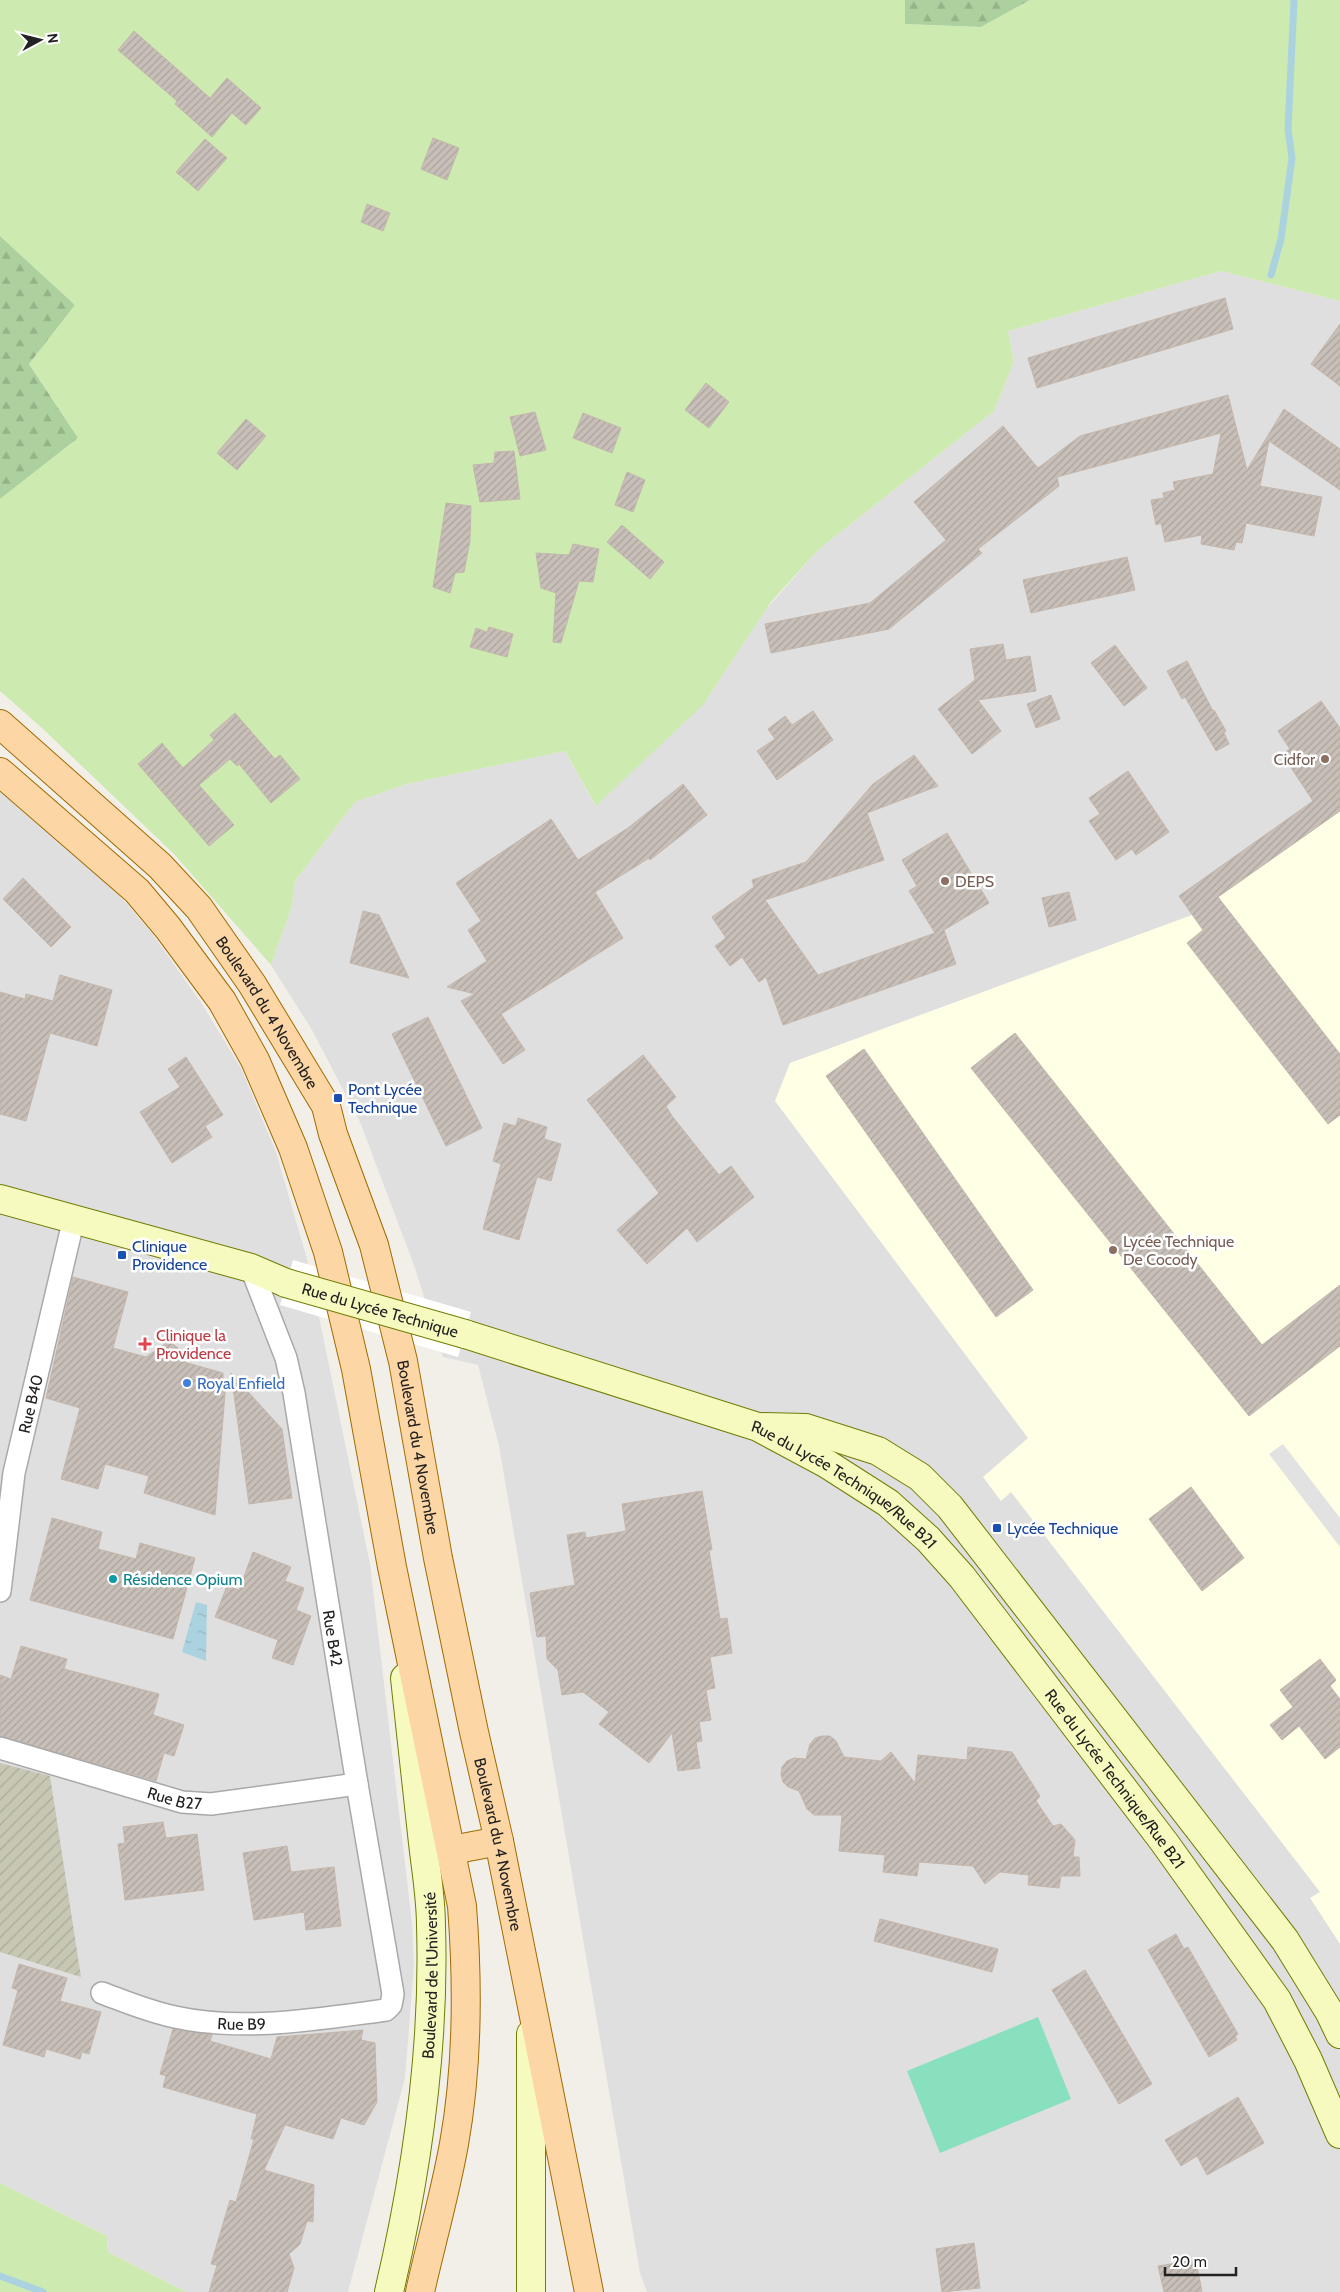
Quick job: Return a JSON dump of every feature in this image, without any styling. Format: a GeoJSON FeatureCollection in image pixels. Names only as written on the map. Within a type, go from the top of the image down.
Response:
{"type":"FeatureCollection","features":[{"type":"Feature","properties":{"kind":"main road","name":"Boulevard du 4 Novembre"},"geometry":{"type":"LineString","coordinates":[[0,724],[153,859],[199,908],[252,984],[326,1106],[333,1134],[374,1245],[404,1361],[438,1558],[499,1842],[589,2292]]}},
{"type":"Feature","properties":{"kind":"main road","name":"Boulevard du 4 Novembre"},"geometry":{"type":"LineString","coordinates":[[0,772],[137,891],[168,928],[222,1002],[255,1060],[293,1148],[328,1252],[356,1369],[392,1567],[452,1850],[462,1906],[466,1963],[461,2084],[454,2144],[420,2292]]}},
{"type":"Feature","properties":{"kind":"main road"},"geometry":{"type":"LineString","coordinates":[[452,1850],[499,1842]]}},
{"type":"Feature","properties":{"kind":"street","name":"Rue du Lycée Technique"},"geometry":{"type":"LineString","coordinates":[[0,1199],[250,1268],[286,1282],[465,1334],[758,1427]]}},
{"type":"Feature","properties":{"kind":"street","name":"Rue B40"},"geometry":{"type":"LineString","coordinates":[[0,1591],[14,1473],[74,1218]]}},
{"type":"Feature","properties":{"kind":"street","name":"Rue B42"},"geometry":{"type":"LineString","coordinates":[[250,1268],[286,1358],[294,1393],[356,1784],[393,1994],[391,2004],[386,2010]]}},
{"type":"Feature","properties":{"kind":"street","name":"Rue du Lycée Technique/Rue B21"},"geometry":{"type":"LineString","coordinates":[[758,1427],[806,1428],[878,1451],[920,1478],[950,1507],[1285,1940],[1330,2013],[1340,2034]]}},
{"type":"Feature","properties":{"kind":"street","name":"Rue du Lycée Technique/Rue B21"},"geometry":{"type":"LineString","coordinates":[[758,1427],[828,1464],[888,1504],[928,1539],[962,1577],[1164,1842],[1277,2000],[1308,2060],[1340,2134]]}},
{"type":"Feature","properties":{"kind":"street","name":"Boulevard de l'Université"},"geometry":{"type":"LineString","coordinates":[[389,2292],[405,2222],[426,2081],[432,1964],[431,1924],[392,1567]]}},
{"type":"Feature","properties":{"kind":"street","name":"Rue B27"},"geometry":{"type":"LineString","coordinates":[[0,1748],[182,1802],[211,1804],[356,1784]]}},
{"type":"Feature","properties":{"kind":"street","name":"Rue B9"},"geometry":{"type":"LineString","coordinates":[[102,1993],[166,2015],[206,2022],[255,2023],[386,2010]]}},
{"type":"Feature","properties":{"kind":"street"},"geometry":{"type":"LineString","coordinates":[[531,1998],[531,2292]]}},
{"type":"Feature","properties":{"kind":"shaded area","name":"Lycée Technique"},"geometry":{"type":"Polygon","coordinates":[[[1221,271],[1340,301],[1340,2292],[647,2292],[640,2273],[499,1446],[478,1365],[443,1357],[415,1268],[360,1122],[312,1030],[271,965],[292,906],[295,881],[355,802],[407,784],[565,751],[595,805],[819,549],[994,411],[1014,362],[1008,331],[1221,271]]]}},
{"type":"Feature","properties":{"kind":"shaded area"},"geometry":{"type":"Polygon","coordinates":[[[0,790],[101,873],[154,936],[202,1004],[241,1068],[276,1152],[307,1259],[370,1564],[412,1923],[414,1965],[405,2078],[348,2292],[186,2292],[108,2252],[107,2236],[0,2183],[0,790]]]}},
{"type":"Feature","properties":{"kind":"shaded area","name":"Lycée Technique De Cocody"},"geometry":{"type":"Polygon","coordinates":[[[1340,811],[1340,1944],[1310,1898],[1320,1892],[1011,1492],[1001,1501],[983,1477],[1028,1438],[775,1101],[790,1063],[1192,915],[1340,811]]]}},
{"type":"Feature","properties":{"kind":"shaded area"},"geometry":{"type":"Polygon","coordinates":[[[1283,1444],[1340,1518],[1340,1547],[1269,1454],[1283,1444]]]}},
{"type":"Feature","properties":{"kind":"shaded area"},"geometry":{"type":"Polygon","coordinates":[[[0,1763],[50,1776],[81,1977],[0,1952],[0,1763]]]}},
{"type":"Feature","properties":{"kind":"green space"},"geometry":{"type":"Polygon","coordinates":[[[0,0],[905,0],[905,24],[981,27],[1030,0],[1340,0],[1340,301],[1221,271],[1008,331],[1014,362],[994,411],[819,549],[771,602],[703,705],[596,806],[565,751],[407,784],[355,802],[295,881],[292,906],[271,965],[174,854],[43,729],[0,691],[0,499],[78,438],[29,364],[75,305],[0,236],[0,0]]]}},
{"type":"Feature","properties":{"kind":"green space"},"geometry":{"type":"Polygon","coordinates":[[[905,0],[1030,0],[981,27],[905,24],[905,0]]]}},
{"type":"Feature","properties":{"kind":"green space"},"geometry":{"type":"Polygon","coordinates":[[[0,236],[75,305],[29,364],[78,438],[0,499],[0,236]]]}},
{"type":"Feature","properties":{"kind":"green space"},"geometry":{"type":"Polygon","coordinates":[[[1038,2017],[1071,2099],[940,2153],[907,2071],[1038,2017]]]}},
{"type":"Feature","properties":{"kind":"green space"},"geometry":{"type":"Polygon","coordinates":[[[0,2183],[107,2236],[108,2252],[186,2292],[0,2292],[0,2183]]]}},
{"type":"Feature","properties":{"kind":"water"},"geometry":{"type":"Polygon","coordinates":[[[196,1602],[207,1605],[206,1661],[182,1652],[196,1602]]]}},
{"type":"Feature","properties":{"kind":"pier"},"geometry":{"type":"Polygon","coordinates":[[[293,1260],[471,1312],[458,1357],[280,1305],[293,1260]]]}},
{"type":"Feature","properties":{"kind":"building"},"geometry":{"type":"Polygon","coordinates":[[[134,31],[210,98],[227,78],[261,108],[246,125],[232,113],[212,137],[175,104],[177,101],[118,50],[134,31]]]}},
{"type":"Feature","properties":{"kind":"building"},"geometry":{"type":"Polygon","coordinates":[[[433,138],[459,148],[447,180],[421,169],[433,138]]]}},
{"type":"Feature","properties":{"kind":"building"},"geometry":{"type":"Polygon","coordinates":[[[205,139],[227,158],[198,191],[176,172],[205,139]]]}},
{"type":"Feature","properties":{"kind":"building"},"geometry":{"type":"Polygon","coordinates":[[[367,204],[390,213],[383,231],[361,222],[367,204]]]}},
{"type":"Feature","properties":{"kind":"building"},"geometry":{"type":"Polygon","coordinates":[[[1225,298],[1233,329],[1037,388],[1028,358],[1225,298]]]}},
{"type":"Feature","properties":{"kind":"building"},"geometry":{"type":"Polygon","coordinates":[[[1340,324],[1340,386],[1311,364],[1340,324]]]}},
{"type":"Feature","properties":{"kind":"building"},"geometry":{"type":"Polygon","coordinates":[[[706,383],[729,402],[709,428],[685,410],[706,383]]]}},
{"type":"Feature","properties":{"kind":"building"},"geometry":{"type":"Polygon","coordinates":[[[1228,395],[1247,470],[1284,409],[1340,449],[1340,490],[1269,441],[1260,486],[1322,497],[1314,536],[1246,523],[1242,543],[1236,542],[1234,550],[1201,544],[1202,535],[1165,542],[1161,523],[1156,525],[1151,500],[1164,498],[1163,493],[1175,490],[1173,482],[1213,474],[1221,433],[1057,477],[1059,486],[978,549],[982,553],[889,629],[771,653],[765,624],[870,603],[946,540],[914,502],[1003,426],[1038,468],[1080,436],[1228,395]]]}},
{"type":"Feature","properties":{"kind":"building"},"geometry":{"type":"Polygon","coordinates":[[[535,412],[546,450],[520,456],[510,417],[535,412]]]}},
{"type":"Feature","properties":{"kind":"building"},"geometry":{"type":"Polygon","coordinates":[[[583,413],[621,428],[612,453],[573,438],[583,413]]]}},
{"type":"Feature","properties":{"kind":"building"},"geometry":{"type":"Polygon","coordinates":[[[246,419],[266,436],[237,470],[217,453],[246,419]]]}},
{"type":"Feature","properties":{"kind":"building"},"geometry":{"type":"Polygon","coordinates":[[[514,451],[520,499],[480,502],[473,465],[494,463],[495,452],[514,451]]]}},
{"type":"Feature","properties":{"kind":"building"},"geometry":{"type":"Polygon","coordinates":[[[627,472],[645,480],[633,512],[615,505],[627,472]]]}},
{"type":"Feature","properties":{"kind":"building"},"geometry":{"type":"Polygon","coordinates":[[[446,503],[471,506],[470,541],[464,572],[455,573],[450,593],[433,587],[446,503]]]}},
{"type":"Feature","properties":{"kind":"building"},"geometry":{"type":"Polygon","coordinates":[[[622,525],[664,562],[650,579],[607,542],[622,525]]]}},
{"type":"Feature","properties":{"kind":"building"},"geometry":{"type":"Polygon","coordinates":[[[573,544],[599,549],[593,582],[579,581],[561,643],[553,642],[556,593],[541,588],[536,553],[569,555],[573,544]]]}},
{"type":"Feature","properties":{"kind":"building"},"geometry":{"type":"Polygon","coordinates":[[[1127,557],[1135,590],[1031,613],[1023,580],[1127,557]]]}},
{"type":"Feature","properties":{"kind":"building"},"geometry":{"type":"Polygon","coordinates":[[[489,627],[513,634],[507,657],[470,647],[476,628],[487,632],[489,627]]]}},
{"type":"Feature","properties":{"kind":"building"},"geometry":{"type":"Polygon","coordinates":[[[1003,644],[1006,660],[1030,656],[1036,691],[978,700],[1001,731],[972,754],[938,709],[975,680],[970,649],[1003,644]]]}},
{"type":"Feature","properties":{"kind":"building"},"geometry":{"type":"Polygon","coordinates":[[[1115,645],[1147,688],[1124,706],[1091,663],[1115,645]]]}},
{"type":"Feature","properties":{"kind":"building"},"geometry":{"type":"Polygon","coordinates":[[[1187,661],[1213,711],[1226,731],[1224,733],[1229,744],[1216,751],[1185,697],[1182,699],[1167,671],[1187,661]]]}},
{"type":"Feature","properties":{"kind":"building"},"geometry":{"type":"Polygon","coordinates":[[[1051,695],[1060,719],[1036,728],[1027,704],[1051,695]]]}},
{"type":"Feature","properties":{"kind":"building"},"geometry":{"type":"Polygon","coordinates":[[[1321,701],[1340,728],[1340,811],[1218,897],[1340,1054],[1340,1115],[1328,1124],[1187,943],[1203,930],[1179,896],[1313,801],[1282,754],[1290,749],[1278,731],[1321,701]]]}},
{"type":"Feature","properties":{"kind":"building"},"geometry":{"type":"Polygon","coordinates":[[[813,711],[833,740],[777,780],[757,751],[775,739],[768,729],[785,716],[792,725],[813,711]]]}},
{"type":"Feature","properties":{"kind":"building"},"geometry":{"type":"Polygon","coordinates":[[[235,713],[275,759],[280,755],[300,779],[271,803],[239,764],[237,766],[230,759],[199,785],[234,825],[209,846],[138,764],[162,743],[183,768],[214,740],[210,735],[235,713]]]}},
{"type":"Feature","properties":{"kind":"building"},"geometry":{"type":"Polygon","coordinates":[[[914,755],[938,786],[867,813],[884,860],[765,900],[818,975],[935,933],[909,891],[917,886],[902,860],[947,833],[989,903],[944,930],[956,964],[783,1025],[766,977],[759,982],[742,957],[730,966],[715,946],[726,938],[712,917],[754,887],[752,880],[806,862],[873,784],[914,755]]]}},
{"type":"Feature","properties":{"kind":"building"},"geometry":{"type":"Polygon","coordinates":[[[1128,771],[1169,832],[1136,855],[1132,849],[1116,860],[1089,821],[1100,814],[1089,798],[1128,771]]]}},
{"type":"Feature","properties":{"kind":"building"},"geometry":{"type":"Polygon","coordinates":[[[683,784],[707,815],[650,860],[649,858],[595,892],[623,938],[501,1014],[525,1050],[503,1064],[461,1001],[475,994],[447,987],[487,961],[468,930],[481,921],[456,883],[551,819],[578,860],[628,828],[683,784]]]}},
{"type":"Feature","properties":{"kind":"building"},"geometry":{"type":"Polygon","coordinates":[[[23,878],[71,927],[51,947],[3,899],[23,878]]]}},
{"type":"Feature","properties":{"kind":"building"},"geometry":{"type":"Polygon","coordinates":[[[1069,892],[1076,920],[1049,927],[1042,898],[1069,892]]]}},
{"type":"Feature","properties":{"kind":"building"},"geometry":{"type":"Polygon","coordinates":[[[363,911],[379,915],[409,978],[350,963],[363,911]]]}},
{"type":"Feature","properties":{"kind":"building"},"geometry":{"type":"Polygon","coordinates":[[[60,975],[112,990],[97,1046],[50,1033],[26,1121],[0,1114],[0,992],[25,999],[26,994],[53,1001],[60,975]]]}},
{"type":"Feature","properties":{"kind":"building"},"geometry":{"type":"Polygon","coordinates":[[[428,1017],[482,1128],[446,1146],[392,1034],[428,1017]]]}},
{"type":"Feature","properties":{"kind":"building"},"geometry":{"type":"Polygon","coordinates":[[[1015,1033],[1262,1345],[1340,1285],[1340,1346],[1249,1416],[971,1068],[1015,1033]]]}},
{"type":"Feature","properties":{"kind":"building"},"geometry":{"type":"Polygon","coordinates":[[[864,1049],[1033,1290],[996,1317],[826,1076],[864,1049]]]}},
{"type":"Feature","properties":{"kind":"building"},"geometry":{"type":"Polygon","coordinates":[[[643,1055],[676,1097],[666,1106],[672,1116],[719,1175],[731,1166],[754,1197],[697,1242],[687,1228],[647,1264],[617,1230],[659,1193],[587,1100],[643,1055]]]}},
{"type":"Feature","properties":{"kind":"building"},"geometry":{"type":"Polygon","coordinates":[[[186,1057],[223,1115],[205,1126],[212,1137],[172,1163],[140,1112],[180,1087],[168,1069],[186,1057]]]}},
{"type":"Feature","properties":{"kind":"building"},"geometry":{"type":"Polygon","coordinates":[[[518,1118],[547,1127],[544,1139],[561,1144],[551,1181],[537,1177],[519,1240],[483,1229],[501,1164],[493,1161],[504,1123],[516,1126],[518,1118]]]}},
{"type":"Feature","properties":{"kind":"building"},"geometry":{"type":"Polygon","coordinates":[[[73,1277],[128,1292],[113,1348],[146,1357],[169,1341],[187,1355],[184,1362],[223,1373],[223,1382],[226,1382],[215,1515],[144,1493],[149,1476],[105,1464],[98,1489],[61,1479],[80,1408],[46,1398],[73,1277]]]}},
{"type":"Feature","properties":{"kind":"building"},"geometry":{"type":"Polygon","coordinates":[[[231,1373],[282,1429],[292,1498],[249,1504],[231,1373]]]}},
{"type":"Feature","properties":{"kind":"building"},"geometry":{"type":"Polygon","coordinates":[[[1191,1487],[1244,1558],[1202,1591],[1149,1519],[1191,1487]]]}},
{"type":"Feature","properties":{"kind":"building"},"geometry":{"type":"Polygon","coordinates":[[[702,1491],[712,1550],[709,1550],[720,1619],[727,1618],[732,1653],[710,1657],[715,1688],[706,1690],[711,1720],[699,1722],[702,1741],[696,1742],[700,1768],[678,1771],[672,1733],[649,1763],[599,1724],[609,1712],[583,1692],[562,1695],[558,1670],[547,1659],[546,1636],[537,1637],[530,1593],[575,1585],[567,1535],[585,1532],[586,1538],[626,1531],[622,1504],[702,1491]]]}},
{"type":"Feature","properties":{"kind":"building","name":"Résidence Opium"},"geometry":{"type":"Polygon","coordinates":[[[52,1518],[102,1532],[98,1549],[136,1559],[140,1543],[195,1558],[173,1639],[30,1600],[52,1518]]]}},
{"type":"Feature","properties":{"kind":"building"},"geometry":{"type":"Polygon","coordinates":[[[253,1552],[291,1567],[285,1581],[304,1588],[296,1610],[311,1616],[293,1665],[272,1658],[278,1640],[215,1617],[227,1586],[239,1590],[253,1552]]]}},
{"type":"Feature","properties":{"kind":"building"},"geometry":{"type":"Polygon","coordinates":[[[21,1646],[67,1659],[64,1669],[159,1694],[153,1715],[184,1725],[174,1756],[164,1753],[156,1781],[0,1736],[0,1675],[11,1679],[21,1646]]]}},
{"type":"Feature","properties":{"kind":"building"},"geometry":{"type":"Polygon","coordinates":[[[1320,1659],[1336,1680],[1330,1686],[1340,1699],[1340,1747],[1325,1759],[1299,1726],[1282,1740],[1270,1725],[1293,1707],[1280,1690],[1320,1659]]]}},
{"type":"Feature","properties":{"kind":"building"},"geometry":{"type":"Polygon","coordinates":[[[830,1736],[836,1741],[844,1757],[881,1761],[891,1752],[915,1783],[918,1755],[967,1760],[968,1747],[1012,1752],[1040,1796],[1036,1801],[1053,1826],[1061,1824],[1075,1840],[1073,1857],[1079,1857],[1080,1876],[1061,1876],[1059,1888],[1028,1885],[1029,1875],[1000,1872],[985,1884],[973,1866],[919,1862],[917,1876],[883,1872],[885,1855],[839,1851],[842,1815],[814,1815],[807,1809],[799,1791],[788,1787],[783,1782],[781,1774],[782,1767],[787,1761],[794,1758],[806,1759],[810,1744],[815,1738],[830,1736]]]}},
{"type":"Feature","properties":{"kind":"building"},"geometry":{"type":"Polygon","coordinates":[[[163,1822],[166,1838],[197,1834],[204,1890],[125,1900],[118,1844],[125,1843],[123,1827],[163,1822]]]}},
{"type":"Feature","properties":{"kind":"building"},"geometry":{"type":"Polygon","coordinates":[[[287,1846],[291,1872],[334,1867],[341,1926],[306,1930],[304,1912],[254,1920],[243,1853],[287,1846]]]}},
{"type":"Feature","properties":{"kind":"building"},"geometry":{"type":"Polygon","coordinates":[[[880,1919],[998,1949],[992,1972],[874,1941],[880,1919]]]}},
{"type":"Feature","properties":{"kind":"building"},"geometry":{"type":"Polygon","coordinates":[[[1176,1934],[1184,1949],[1188,1947],[1238,2034],[1235,2036],[1237,2040],[1209,2057],[1148,1950],[1176,1934]]]}},
{"type":"Feature","properties":{"kind":"building"},"geometry":{"type":"Polygon","coordinates":[[[19,1964],[67,1978],[60,2001],[101,2012],[89,2054],[82,2052],[80,2059],[46,2049],[44,2057],[3,2045],[18,1990],[12,1988],[19,1964]]]}},
{"type":"Feature","properties":{"kind":"building"},"geometry":{"type":"Polygon","coordinates":[[[1085,1970],[1152,2084],[1119,2104],[1052,1990],[1085,1970]]]}},
{"type":"Feature","properties":{"kind":"building"},"geometry":{"type":"Polygon","coordinates":[[[173,2029],[212,2035],[210,2041],[271,2059],[277,2037],[363,2030],[361,2040],[375,2043],[377,2102],[364,2125],[341,2118],[333,2139],[285,2125],[264,2170],[314,2185],[313,2222],[307,2221],[300,2244],[289,2254],[294,2268],[287,2292],[209,2292],[217,2265],[211,2264],[230,2200],[236,2202],[254,2139],[251,2139],[257,2114],[163,2087],[166,2076],[160,2074],[173,2029]]]}},
{"type":"Feature","properties":{"kind":"building"},"geometry":{"type":"Polygon","coordinates":[[[1238,2097],[1264,2143],[1207,2175],[1197,2156],[1181,2166],[1165,2140],[1238,2097]]]}},
{"type":"Feature","properties":{"kind":"building"},"geometry":{"type":"Polygon","coordinates":[[[974,2243],[980,2288],[942,2292],[936,2249],[974,2243]]]}},
{"type":"Feature","properties":{"kind":"building"},"geometry":{"type":"Polygon","coordinates":[[[1196,2260],[1202,2292],[1164,2292],[1158,2266],[1196,2260]]]}},
{"type":"Feature","properties":{"kind":"waterway"},"geometry":{"type":"LineString","coordinates":[[1271,275],[1281,239],[1292,158],[1288,129],[1294,0]]}},
{"type":"Feature","properties":{"kind":"waterway"},"geometry":{"type":"LineString","coordinates":[[0,2276],[43,2292]]}},
{"type":"Feature","properties":{"kind":"place","name":"Cidfor"},"geometry":{"type":"Point","coordinates":[1325,759]}},
{"type":"Feature","properties":{"kind":"place","name":"DEPS"},"geometry":{"type":"Point","coordinates":[945,881]}},
{"type":"Feature","properties":{"kind":"place","name":"Pont Lycée Technique"},"geometry":{"type":"Point","coordinates":[338,1098]}},
{"type":"Feature","properties":{"kind":"place","name":"Lycée Technique De Cocody"},"geometry":{"type":"Point","coordinates":[1113,1250]}},
{"type":"Feature","properties":{"kind":"place","name":"Clinique Providence"},"geometry":{"type":"Point","coordinates":[122,1255]}},
{"type":"Feature","properties":{"kind":"place","name":"Clinique la Providence"},"geometry":{"type":"Point","coordinates":[145,1344]}},
{"type":"Feature","properties":{"kind":"place","name":"Royal Enfield"},"geometry":{"type":"Point","coordinates":[187,1383]}},
{"type":"Feature","properties":{"kind":"place","name":"Lycée Technique"},"geometry":{"type":"Point","coordinates":[997,1528]}},
{"type":"Feature","properties":{"kind":"place","name":"Résidence Opium"},"geometry":{"type":"Point","coordinates":[113,1579]}}]}
